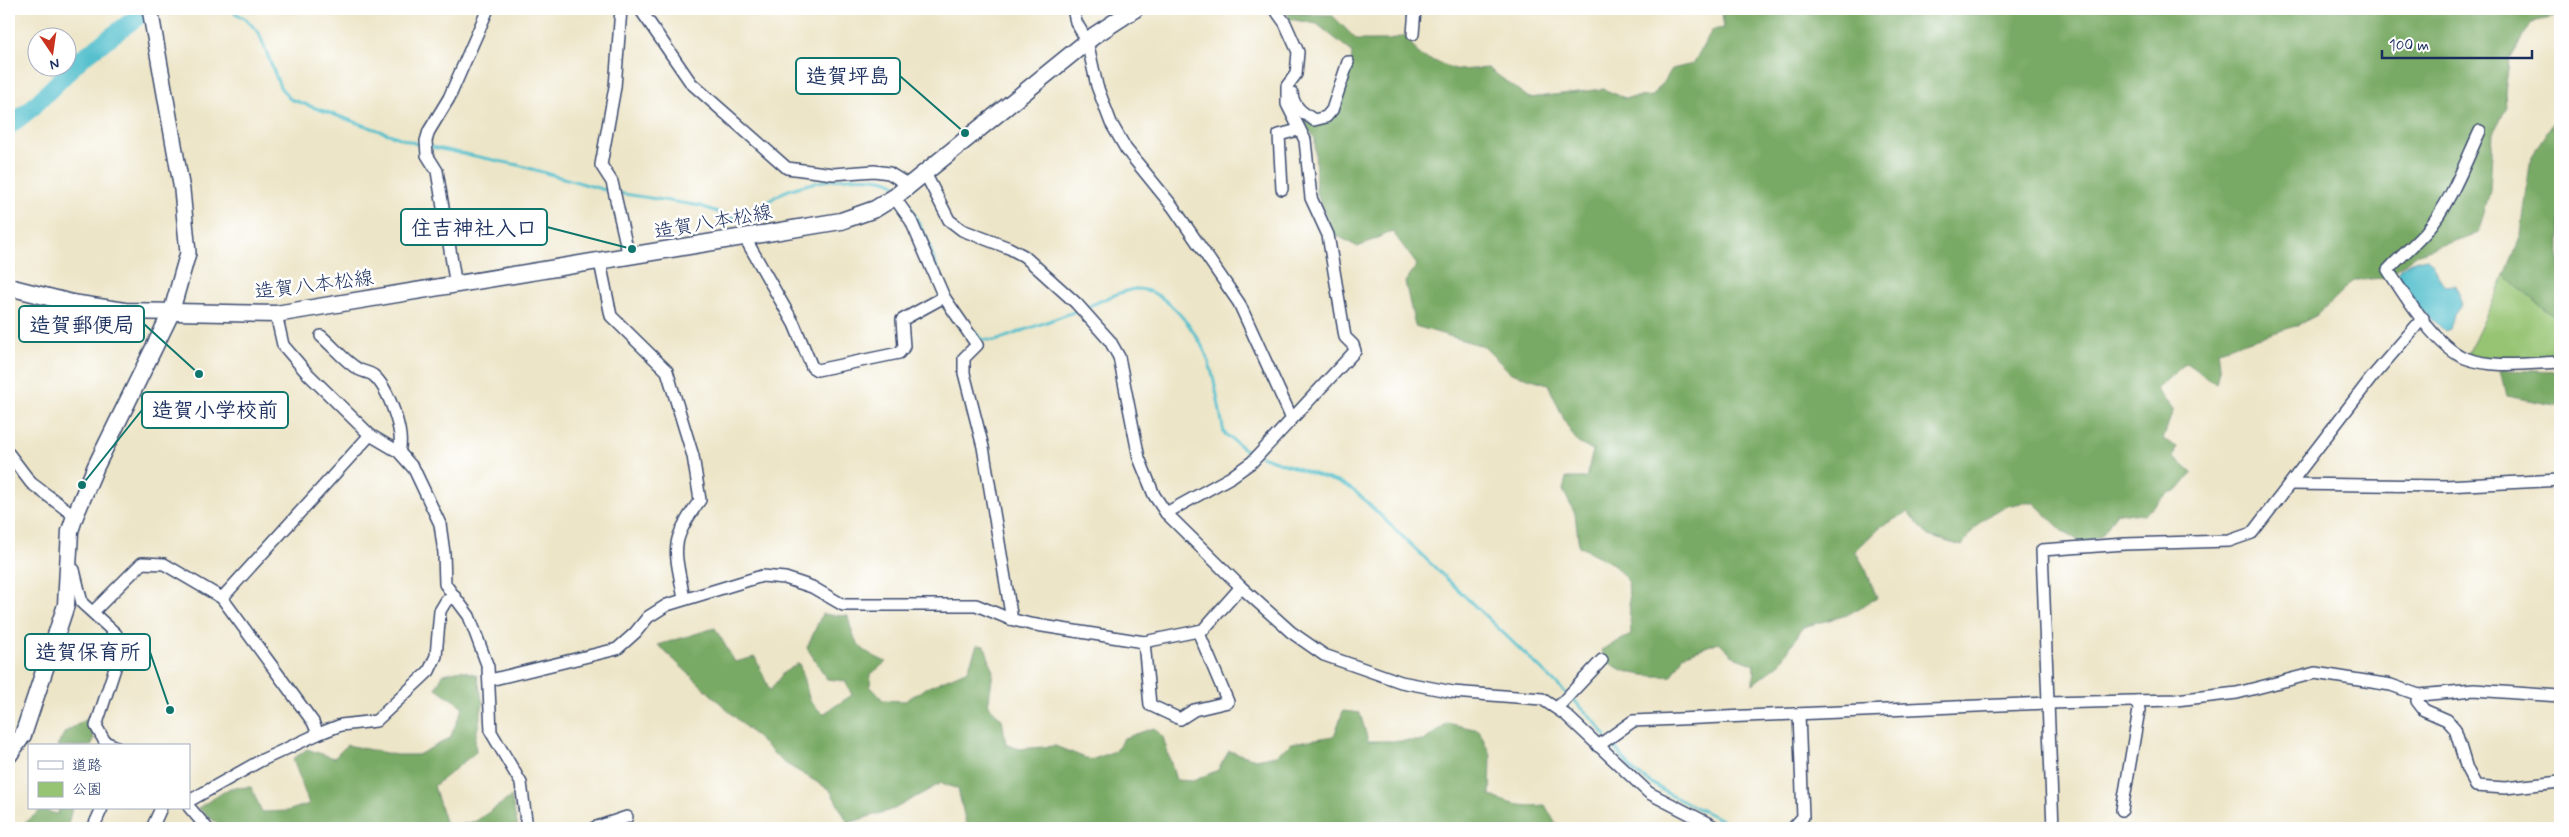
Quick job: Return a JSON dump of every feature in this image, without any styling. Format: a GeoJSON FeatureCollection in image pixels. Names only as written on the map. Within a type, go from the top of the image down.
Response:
{"type":"FeatureCollection","features":[{"type":"Feature","properties":{"kind":"main road","name":"造賀八本松線"},"geometry":{"type":"LineString","coordinates":[[9,287],[72,303],[125,311],[276,314],[456,286],[841,221],[875,209],[902,192],[1087,41],[1135,9]]}},
{"type":"Feature","properties":{"kind":"main road"},"geometry":{"type":"LineString","coordinates":[[9,755],[23,735],[66,605],[70,531],[75,516],[96,466],[171,313]]}},
{"type":"Feature","properties":{"kind":"street"},"geometry":{"type":"LineString","coordinates":[[150,9],[182,190],[188,253],[171,313]]}},
{"type":"Feature","properties":{"kind":"street"},"geometry":{"type":"LineString","coordinates":[[456,286],[437,171],[428,155],[426,141],[429,132],[449,98],[488,9]]}},
{"type":"Feature","properties":{"kind":"street"},"geometry":{"type":"LineString","coordinates":[[621,9],[616,87],[601,165],[612,182],[629,257]]}},
{"type":"Feature","properties":{"kind":"street"},"geometry":{"type":"LineString","coordinates":[[640,9],[692,83],[787,168],[833,174],[874,170],[889,173],[902,192],[911,221],[944,297],[977,345],[964,358],[964,373],[983,447],[1011,614],[1010,619]]}},
{"type":"Feature","properties":{"kind":"street"},"geometry":{"type":"LineString","coordinates":[[1072,9],[1076,22],[1087,41],[1097,86],[1111,123],[1126,149],[1173,207],[1239,304],[1292,419]]}},
{"type":"Feature","properties":{"kind":"street"},"geometry":{"type":"LineString","coordinates":[[1166,513],[1231,478],[1252,462],[1356,351],[1345,337],[1328,234],[1311,198],[1305,140],[1298,130],[1287,104],[1287,86],[1296,74],[1298,52],[1285,23],[1275,9]]}},
{"type":"Feature","properties":{"kind":"street"},"geometry":{"type":"LineString","coordinates":[[1413,34],[1415,9]]}},
{"type":"Feature","properties":{"kind":"street"},"geometry":{"type":"LineString","coordinates":[[1287,86],[1292,89],[1293,101],[1300,111],[1314,120],[1326,117],[1332,110],[1348,62]]}},
{"type":"Feature","properties":{"kind":"street"},"geometry":{"type":"LineString","coordinates":[[1282,189],[1279,135],[1298,130]]}},
{"type":"Feature","properties":{"kind":"street"},"geometry":{"type":"LineString","coordinates":[[2480,131],[2462,174],[2445,204],[2426,231],[2388,270],[2443,346],[2465,358],[2494,364],[2560,362]]}},
{"type":"Feature","properties":{"kind":"street"},"geometry":{"type":"LineString","coordinates":[[924,173],[949,220],[962,230],[1009,248],[1024,256],[1076,304],[1110,341],[1120,357],[1139,458],[1154,495],[1166,513],[1241,587],[1291,632],[1324,656],[1401,682],[1453,692],[1542,699],[1560,705],[1649,793],[1717,828]]}},
{"type":"Feature","properties":{"kind":"street"},"geometry":{"type":"LineString","coordinates":[[745,238],[794,324],[812,367],[817,370],[899,352],[904,347],[902,320],[944,297]]}},
{"type":"Feature","properties":{"kind":"street"},"geometry":{"type":"LineString","coordinates":[[600,262],[611,316],[668,371],[693,456],[700,500],[682,525],[674,547],[684,599]]}},
{"type":"Feature","properties":{"kind":"street"},"geometry":{"type":"LineString","coordinates":[[276,314],[283,344],[306,372],[370,435],[399,452],[414,469],[440,524],[444,553],[445,584],[469,616],[490,680],[491,732],[521,783],[527,828]]}},
{"type":"Feature","properties":{"kind":"street"},"geometry":{"type":"LineString","coordinates":[[2053,828],[2042,550],[2125,544],[2229,541],[2252,533],[2372,377],[2423,318]]}},
{"type":"Feature","properties":{"kind":"street"},"geometry":{"type":"LineString","coordinates":[[322,336],[357,369],[373,375],[381,386],[395,411],[402,443],[399,452]]}},
{"type":"Feature","properties":{"kind":"street"},"geometry":{"type":"LineString","coordinates":[[222,598],[370,435]]}},
{"type":"Feature","properties":{"kind":"street"},"geometry":{"type":"LineString","coordinates":[[9,454],[31,483],[75,516]]}},
{"type":"Feature","properties":{"kind":"street"},"geometry":{"type":"LineString","coordinates":[[2290,484],[2446,486],[2560,480]]}},
{"type":"Feature","properties":{"kind":"street"},"geometry":{"type":"LineString","coordinates":[[94,612],[142,563],[164,564],[222,598],[313,722],[318,734]]}},
{"type":"Feature","properties":{"kind":"street"},"geometry":{"type":"LineString","coordinates":[[68,569],[74,570],[82,603],[116,634],[116,665],[96,726],[105,742],[110,744]]}},
{"type":"Feature","properties":{"kind":"street"},"geometry":{"type":"LineString","coordinates":[[490,680],[617,649],[635,633],[648,617],[667,605],[762,576],[786,578],[812,587],[843,605],[976,605],[1010,619],[1144,642],[1203,630],[1241,587]]}},
{"type":"Feature","properties":{"kind":"street"},"geometry":{"type":"LineString","coordinates":[[190,800],[260,762],[318,734],[341,725],[376,721],[429,671],[436,656],[440,611],[446,601],[454,597]]}},
{"type":"Feature","properties":{"kind":"street"},"geometry":{"type":"LineString","coordinates":[[1144,642],[1150,705],[1180,719],[1194,710],[1228,702],[1198,631]]}},
{"type":"Feature","properties":{"kind":"street"},"geometry":{"type":"LineString","coordinates":[[1560,705],[1602,660]]}},
{"type":"Feature","properties":{"kind":"street"},"geometry":{"type":"LineString","coordinates":[[1595,740],[1614,733],[1633,721],[2047,703],[2176,700],[2237,693],[2315,673],[2391,685],[2419,695],[2474,690],[2560,696]]}},
{"type":"Feature","properties":{"kind":"street"},"geometry":{"type":"LineString","coordinates":[[2419,695],[2418,701],[2424,710],[2447,720],[2455,729],[2467,769],[2476,786],[2505,788],[2560,782]]}},
{"type":"Feature","properties":{"kind":"street"},"geometry":{"type":"LineString","coordinates":[[2122,810],[2139,710],[2138,701]]}},
{"type":"Feature","properties":{"kind":"street"},"geometry":{"type":"LineString","coordinates":[[1793,828],[1802,817],[1799,714]]}},
{"type":"Feature","properties":{"kind":"street"},"geometry":{"type":"LineString","coordinates":[[190,809],[207,828]]}},
{"type":"Feature","properties":{"kind":"street"},"geometry":{"type":"LineString","coordinates":[[93,828],[101,810]]}},
{"type":"Feature","properties":{"kind":"street"},"geometry":{"type":"LineString","coordinates":[[152,828],[160,810]]}},
{"type":"Feature","properties":{"kind":"street"},"geometry":{"type":"LineString","coordinates":[[594,828],[627,817]]}},
{"type":"Feature","properties":{"kind":"green space"},"geometry":{"type":"Polygon","coordinates":[[[1721,9],[2560,9],[2560,16],[2532,22],[2509,60],[2505,93],[2506,109],[2493,133],[2490,191],[2478,233],[2419,253],[2385,278],[2354,280],[2319,314],[2296,326],[2218,350],[2220,365],[2216,384],[2186,363],[2156,389],[2173,410],[2163,439],[2177,447],[2174,457],[2192,473],[2178,490],[2168,493],[2144,515],[2117,512],[2101,536],[2084,543],[2065,533],[2034,503],[2011,505],[1992,514],[1975,528],[1962,546],[1928,536],[1908,512],[1880,527],[1855,551],[1866,570],[1877,598],[1847,615],[1803,627],[1780,663],[1753,684],[1754,664],[1736,658],[1719,642],[1684,655],[1672,676],[1632,673],[1613,665],[1605,658],[1601,650],[1631,635],[1628,581],[1613,564],[1579,546],[1575,514],[1563,490],[1566,478],[1586,478],[1593,451],[1578,443],[1566,424],[1548,384],[1511,373],[1483,346],[1415,326],[1405,282],[1417,265],[1392,231],[1358,247],[1334,234],[1316,193],[1315,139],[1304,121],[1322,124],[1335,116],[1351,68],[1352,52],[1317,24],[1289,19],[1287,13],[1332,15],[1357,40],[1390,40],[1405,35],[1420,56],[1458,70],[1488,68],[1529,98],[1603,89],[1625,98],[1653,96],[1672,69],[1693,64],[1712,30],[1724,28],[1721,9]]]}},
{"type":"Feature","properties":{"kind":"green space"},"geometry":{"type":"Polygon","coordinates":[[[2560,112],[2560,322],[2505,275],[2521,235],[2531,156],[2560,112]]]}},
{"type":"Feature","properties":{"kind":"green space"},"geometry":{"type":"Polygon","coordinates":[[[2505,275],[2560,322],[2560,359],[2495,361],[2468,354],[2505,275]]]}},
{"type":"Feature","properties":{"kind":"green space"},"geometry":{"type":"Polygon","coordinates":[[[2500,370],[2560,372],[2560,406],[2506,396],[2500,370]]]}},
{"type":"Feature","properties":{"kind":"green space"},"geometry":{"type":"Polygon","coordinates":[[[822,614],[848,616],[853,634],[864,650],[886,662],[871,674],[870,686],[883,700],[905,701],[926,688],[968,670],[977,645],[985,646],[993,672],[988,706],[1002,719],[1006,744],[1019,749],[1055,746],[1091,760],[1115,751],[1124,738],[1154,728],[1163,737],[1176,780],[1193,781],[1218,770],[1229,751],[1256,759],[1276,755],[1292,743],[1334,736],[1343,711],[1360,713],[1368,741],[1424,741],[1447,723],[1479,730],[1491,756],[1490,795],[1517,804],[1530,806],[1545,805],[1558,828],[967,828],[958,789],[941,783],[894,809],[848,823],[830,790],[783,762],[658,645],[715,628],[735,662],[755,657],[770,691],[783,673],[799,663],[810,701],[823,714],[852,695],[845,681],[827,679],[807,648],[822,614]]]}},
{"type":"Feature","properties":{"kind":"green space"},"geometry":{"type":"Polygon","coordinates":[[[461,670],[477,675],[483,704],[475,740],[476,752],[434,786],[447,828],[223,828],[198,808],[230,788],[251,787],[262,812],[287,811],[309,804],[293,759],[307,749],[334,758],[347,745],[396,755],[418,755],[450,738],[463,707],[436,688],[443,674],[461,670]]]}},
{"type":"Feature","properties":{"kind":"green space"},"geometry":{"type":"Polygon","coordinates":[[[87,719],[94,739],[92,744],[58,744],[65,732],[87,719]]]}},
{"type":"Feature","properties":{"kind":"green space"},"geometry":{"type":"Polygon","coordinates":[[[511,797],[518,828],[447,828],[476,821],[511,797]]]}},
{"type":"Feature","properties":{"kind":"green space"},"geometry":{"type":"Polygon","coordinates":[[[41,810],[58,814],[59,810],[72,810],[67,828],[19,828],[41,810]]]}},
{"type":"Feature","properties":{"kind":"water"},"geometry":{"type":"Polygon","coordinates":[[[2427,258],[2431,261],[2445,286],[2455,285],[2462,304],[2454,315],[2450,329],[2445,331],[2412,301],[2397,277],[2405,266],[2413,261],[2427,258]]]}},
{"type":"Feature","properties":{"kind":"waterway"},"geometry":{"type":"LineString","coordinates":[[9,126],[32,108],[82,58],[148,9]]}},
{"type":"Feature","properties":{"kind":"waterway"},"geometry":{"type":"LineString","coordinates":[[228,9],[246,19],[259,33],[280,87],[290,99],[417,144],[518,165],[612,192]]}},
{"type":"Feature","properties":{"kind":"waterway"},"geometry":{"type":"LineString","coordinates":[[618,193],[701,206],[742,221],[766,203],[790,189],[823,181],[877,178],[890,182],[899,188]]}},
{"type":"Feature","properties":{"kind":"waterway"},"geometry":{"type":"LineString","coordinates":[[904,195],[927,239],[937,268]]}},
{"type":"Feature","properties":{"kind":"waterway"},"geometry":{"type":"LineString","coordinates":[[1085,308],[1116,294],[1135,289],[1146,290],[1158,295],[1169,303],[1188,324],[1203,347],[1215,385],[1224,433],[1244,449],[1255,454]]}},
{"type":"Feature","properties":{"kind":"waterway"},"geometry":{"type":"LineString","coordinates":[[974,331],[981,339],[995,341],[1079,310]]}},
{"type":"Feature","properties":{"kind":"waterway"},"geometry":{"type":"LineString","coordinates":[[1261,456],[1343,484],[1356,492],[1592,718],[1606,736]]}},
{"type":"Feature","properties":{"kind":"waterway"},"geometry":{"type":"LineString","coordinates":[[1610,741],[1634,772],[1672,796],[1720,819],[1734,828]]}},
{"type":"Feature","properties":{"kind":"place","name":"造賀坪島"},"geometry":{"type":"Point","coordinates":[965,133]}},
{"type":"Feature","properties":{"kind":"place","name":"住吉神社入口"},"geometry":{"type":"Point","coordinates":[632,249]}},
{"type":"Feature","properties":{"kind":"place","name":"造賀郵便局"},"geometry":{"type":"Point","coordinates":[199,374]}},
{"type":"Feature","properties":{"kind":"place","name":"造賀小学校前"},"geometry":{"type":"Point","coordinates":[82,485]}},
{"type":"Feature","properties":{"kind":"place","name":"造賀保育所"},"geometry":{"type":"Point","coordinates":[170,710]}}]}
